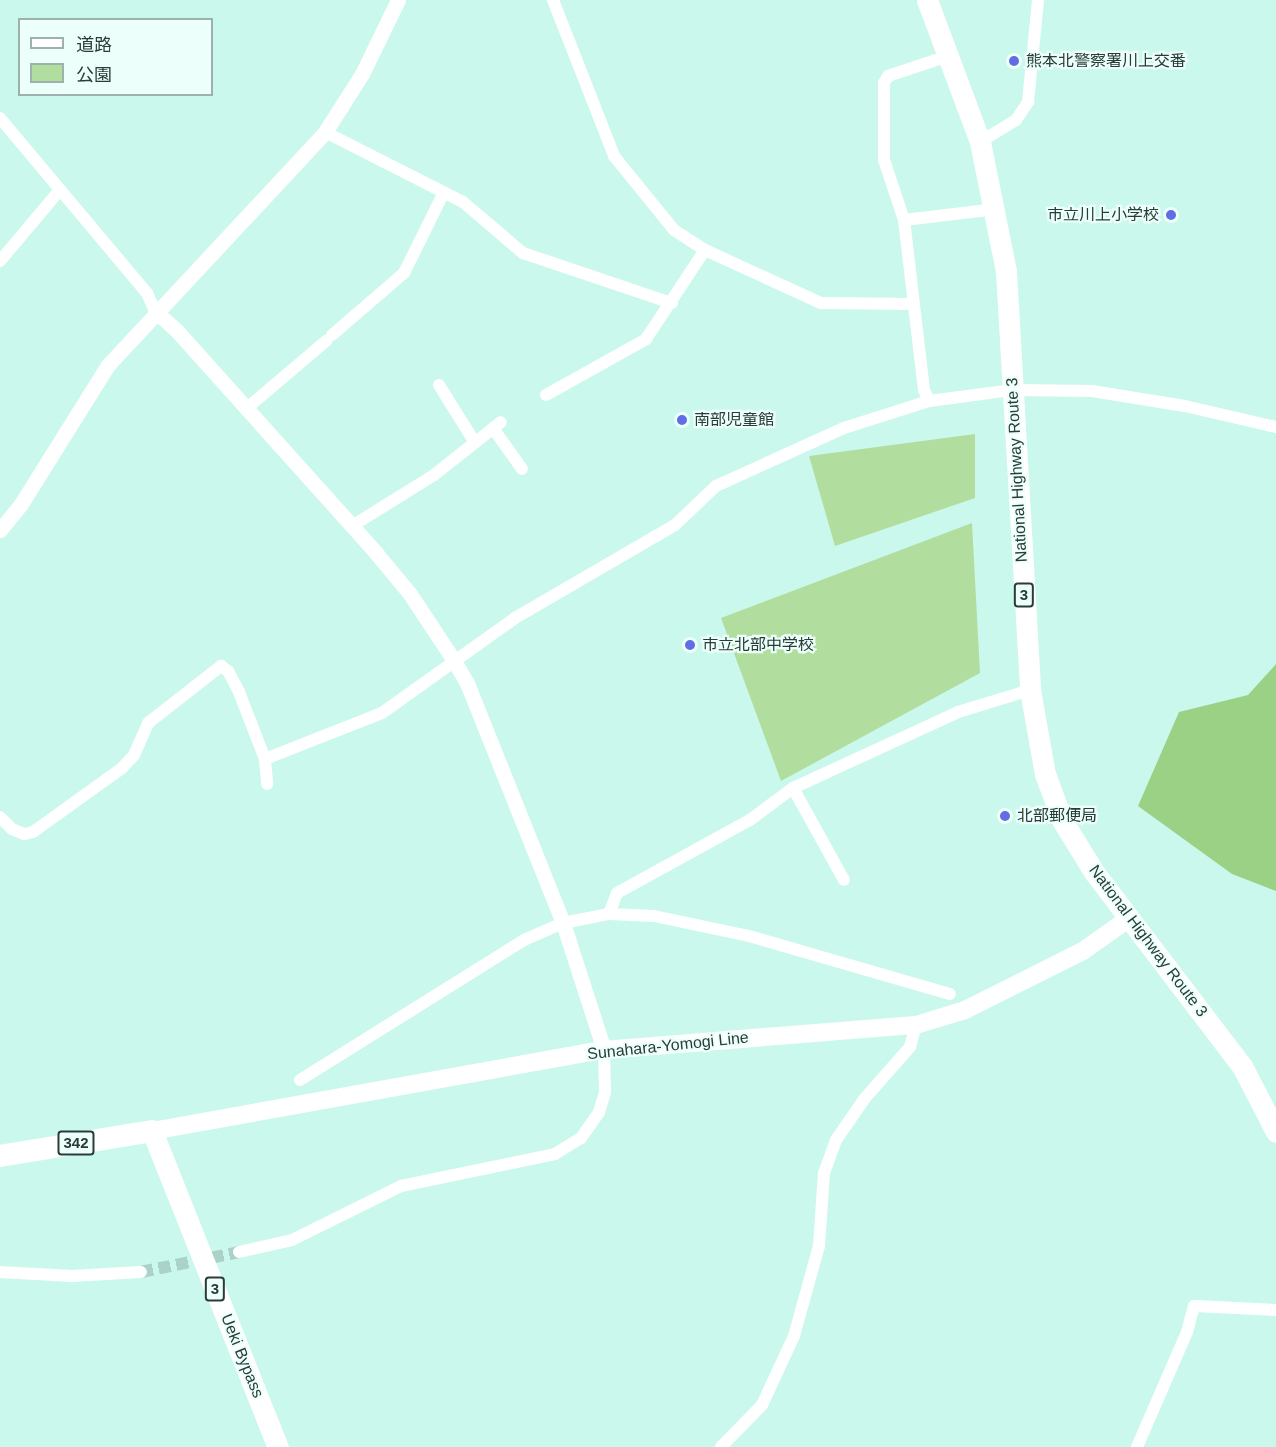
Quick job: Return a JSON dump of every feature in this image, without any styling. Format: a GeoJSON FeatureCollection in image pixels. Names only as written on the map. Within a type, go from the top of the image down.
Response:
{"type":"FeatureCollection","features":[{"type":"Feature","properties":{"kind":"highway","name":"National Highway Route 3"},"geometry":{"type":"LineString","coordinates":[[927,0],[945,57],[980,142],[996,209],[1006,271],[1030,690],[1045,774],[1062,820],[1128,919],[1242,1066],[1276,1132]]}},
{"type":"Feature","properties":{"kind":"highway","name":"342"},"geometry":{"type":"LineString","coordinates":[[0,1156],[152,1131]]}},
{"type":"Feature","properties":{"kind":"highway","name":"Ueki Bypass"},"geometry":{"type":"LineString","coordinates":[[152,1131],[278,1447]]}},
{"type":"Feature","properties":{"kind":"main road","name":"Sunahara-Yomogi Line"},"geometry":{"type":"LineString","coordinates":[[152,1131],[604,1050],[916,1025],[965,1010],[1083,951],[1128,919]]}},
{"type":"Feature","properties":{"kind":"street"},"geometry":{"type":"LineString","coordinates":[[0,530],[21,504],[108,365],[155,311],[325,132],[362,74],[398,0]]}},
{"type":"Feature","properties":{"kind":"street"},"geometry":{"type":"LineString","coordinates":[[553,0],[614,156],[674,230],[705,250],[821,303],[912,304]]}},
{"type":"Feature","properties":{"kind":"street"},"geometry":{"type":"LineString","coordinates":[[980,142],[1016,120],[1028,102],[1038,0]]}},
{"type":"Feature","properties":{"kind":"street"},"geometry":{"type":"LineString","coordinates":[[929,401],[924,390],[912,304],[904,220],[884,160],[884,83],[888,76],[945,57]]}},
{"type":"Feature","properties":{"kind":"street"},"geometry":{"type":"LineString","coordinates":[[0,118],[147,293],[155,311],[247,408],[410,594],[453,659],[467,683],[563,923],[604,1050],[605,1092],[599,1112],[580,1138],[555,1154],[401,1186],[292,1240],[239,1252]]}},
{"type":"Feature","properties":{"kind":"street"},"geometry":{"type":"LineString","coordinates":[[325,132],[463,202],[523,253],[672,303]]}},
{"type":"Feature","properties":{"kind":"street"},"geometry":{"type":"LineString","coordinates":[[0,261],[59,191]]}},
{"type":"Feature","properties":{"kind":"street"},"geometry":{"type":"LineString","coordinates":[[247,408],[404,273],[444,192]]}},
{"type":"Feature","properties":{"kind":"street"},"geometry":{"type":"LineString","coordinates":[[904,220],[996,209]]}},
{"type":"Feature","properties":{"kind":"street"},"geometry":{"type":"LineString","coordinates":[[546,395],[646,339],[705,250]]}},
{"type":"Feature","properties":{"kind":"street"},"geometry":{"type":"LineString","coordinates":[[439,385],[474,441]]}},
{"type":"Feature","properties":{"kind":"street"},"geometry":{"type":"LineString","coordinates":[[265,759],[382,713],[453,659],[515,618],[675,525],[716,486],[844,428],[929,401],[1013,390],[1092,391],[1185,406],[1276,427]]}},
{"type":"Feature","properties":{"kind":"street"},"geometry":{"type":"LineString","coordinates":[[352,526],[434,475],[497,425],[522,469]]}},
{"type":"Feature","properties":{"kind":"street"},"geometry":{"type":"LineString","coordinates":[[0,817],[12,829],[24,834],[33,832],[122,768],[134,755],[148,723],[221,666],[228,671],[239,692],[265,759],[267,784]]}},
{"type":"Feature","properties":{"kind":"street"},"geometry":{"type":"LineString","coordinates":[[609,915],[617,893],[750,820],[793,788],[958,712],[1030,690]]}},
{"type":"Feature","properties":{"kind":"street"},"geometry":{"type":"LineString","coordinates":[[793,788],[844,880]]}},
{"type":"Feature","properties":{"kind":"street"},"geometry":{"type":"LineString","coordinates":[[300,1080],[487,962],[563,923],[609,915],[654,916],[749,936],[950,994]]}},
{"type":"Feature","properties":{"kind":"street"},"geometry":{"type":"LineString","coordinates":[[721,1447],[762,1405],[794,1336],[819,1246],[824,1173],[836,1140],[865,1098],[910,1047],[916,1025]]}},
{"type":"Feature","properties":{"kind":"street"},"geometry":{"type":"LineString","coordinates":[[0,1272],[72,1276],[141,1272]]}},
{"type":"Feature","properties":{"kind":"street"},"geometry":{"type":"LineString","coordinates":[[1137,1447],[1187,1332],[1194,1305],[1276,1310]]}},
{"type":"Feature","properties":{"kind":"green space"},"geometry":{"type":"Polygon","coordinates":[[[975,434],[975,498],[835,546],[809,456],[975,434]]]}},
{"type":"Feature","properties":{"kind":"green space"},"geometry":{"type":"Polygon","coordinates":[[[972,523],[980,673],[781,781],[721,618],[972,523]]]}},
{"type":"Feature","properties":{"kind":"green space"},"geometry":{"type":"Polygon","coordinates":[[[1276,664],[1276,891],[1232,874],[1138,806],[1179,712],[1248,695],[1276,664]]]}},
{"type":"Feature","properties":{"kind":"tunnel"},"geometry":{"type":"LineString","coordinates":[[141,1272],[239,1252]]}},
{"type":"Feature","properties":{"kind":"place","name":"熊本北警察署川上交番"},"geometry":{"type":"Point","coordinates":[1014,61]}},
{"type":"Feature","properties":{"kind":"place","name":"市立川上小学校"},"geometry":{"type":"Point","coordinates":[1171,215]}},
{"type":"Feature","properties":{"kind":"place","name":"南部児童館"},"geometry":{"type":"Point","coordinates":[682,420]}},
{"type":"Feature","properties":{"kind":"place","name":"市立北部中学校"},"geometry":{"type":"Point","coordinates":[690,645]}},
{"type":"Feature","properties":{"kind":"place","name":"北部郵便局"},"geometry":{"type":"Point","coordinates":[1005,816]}}]}
